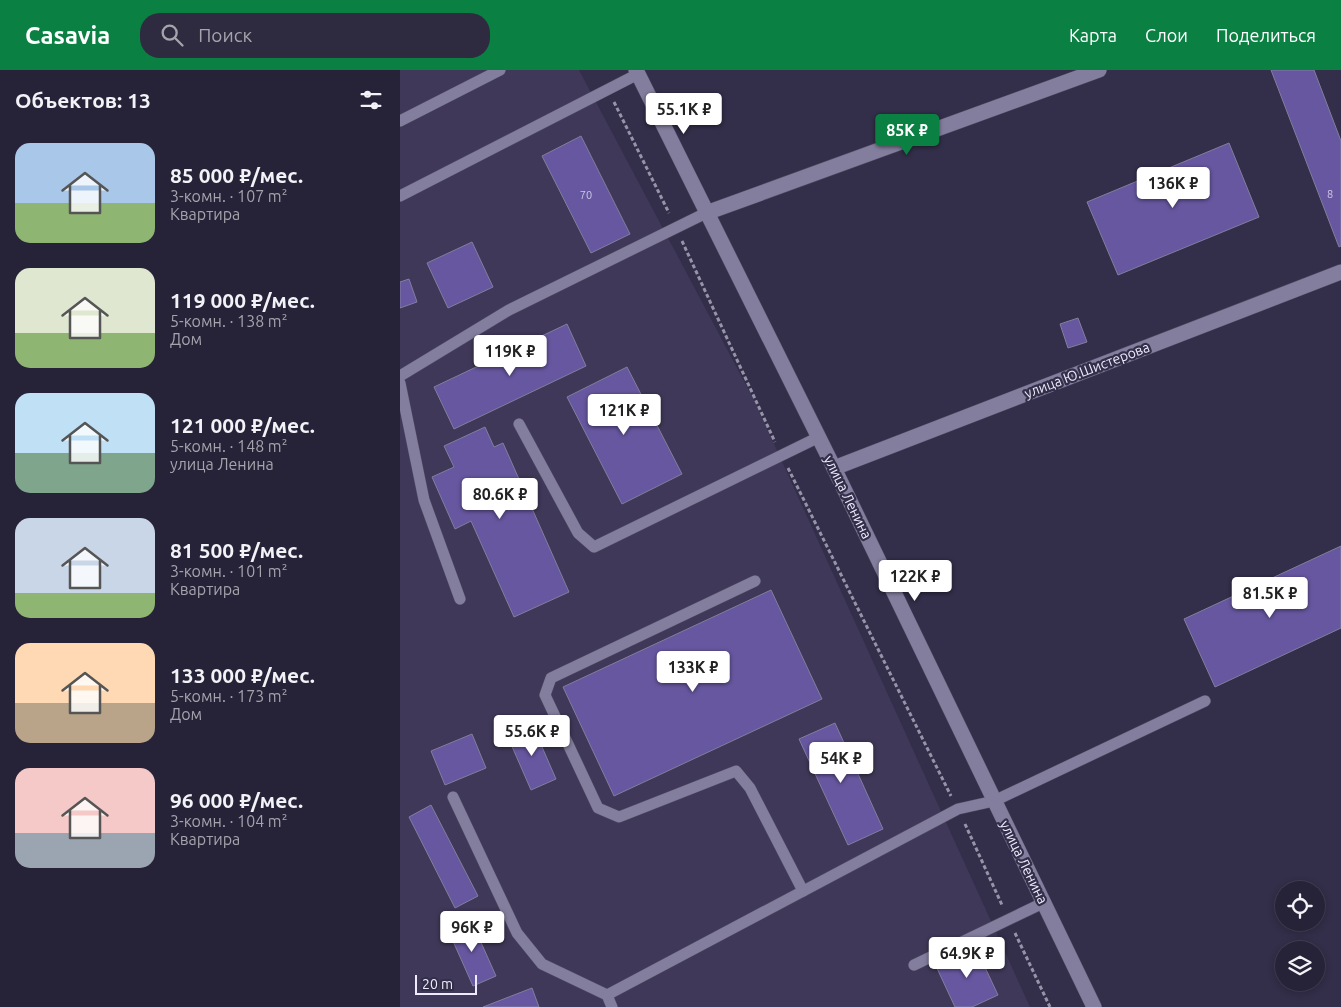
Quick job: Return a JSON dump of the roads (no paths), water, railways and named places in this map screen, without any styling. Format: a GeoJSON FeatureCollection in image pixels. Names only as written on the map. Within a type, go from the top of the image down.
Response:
{"type":"FeatureCollection","features":[{"type":"Feature","properties":{"kind":"main road"},"geometry":{"type":"LineString","coordinates":[[706,213],[1099,70]]}},
{"type":"Feature","properties":{"kind":"main road","name":"улица Ленина"},"geometry":{"type":"LineString","coordinates":[[637,72],[819,437],[1094,1007]]}},
{"type":"Feature","properties":{"kind":"main road","name":"улица Ю.Шистерова"},"geometry":{"type":"LineString","coordinates":[[834,468],[1341,272]]}},
{"type":"Feature","properties":{"kind":"lane"},"geometry":{"type":"LineString","coordinates":[[400,121],[500,70]]}},
{"type":"Feature","properties":{"kind":"lane"},"geometry":{"type":"LineString","coordinates":[[400,196],[608,90],[637,72]]}},
{"type":"Feature","properties":{"kind":"lane"},"geometry":{"type":"LineString","coordinates":[[400,376],[509,310],[706,213]]}},
{"type":"Feature","properties":{"kind":"lane"},"geometry":{"type":"LineString","coordinates":[[400,383],[424,500],[460,599]]}},
{"type":"Feature","properties":{"kind":"lane"},"geometry":{"type":"LineString","coordinates":[[520,424],[578,533],[594,546],[819,437]]}},
{"type":"Feature","properties":{"kind":"lane"},"geometry":{"type":"LineString","coordinates":[[755,581],[551,678],[545,695],[598,808],[618,817],[736,770],[750,788],[803,891]]}},
{"type":"Feature","properties":{"kind":"lane"},"geometry":{"type":"LineString","coordinates":[[607,995],[958,809],[994,801],[1205,701]]}},
{"type":"Feature","properties":{"kind":"lane"},"geometry":{"type":"LineString","coordinates":[[453,797],[517,933],[542,964],[607,995],[612,1007]]}},
{"type":"Feature","properties":{"kind":"lane"},"geometry":{"type":"LineString","coordinates":[[914,965],[1043,903]]}}]}
